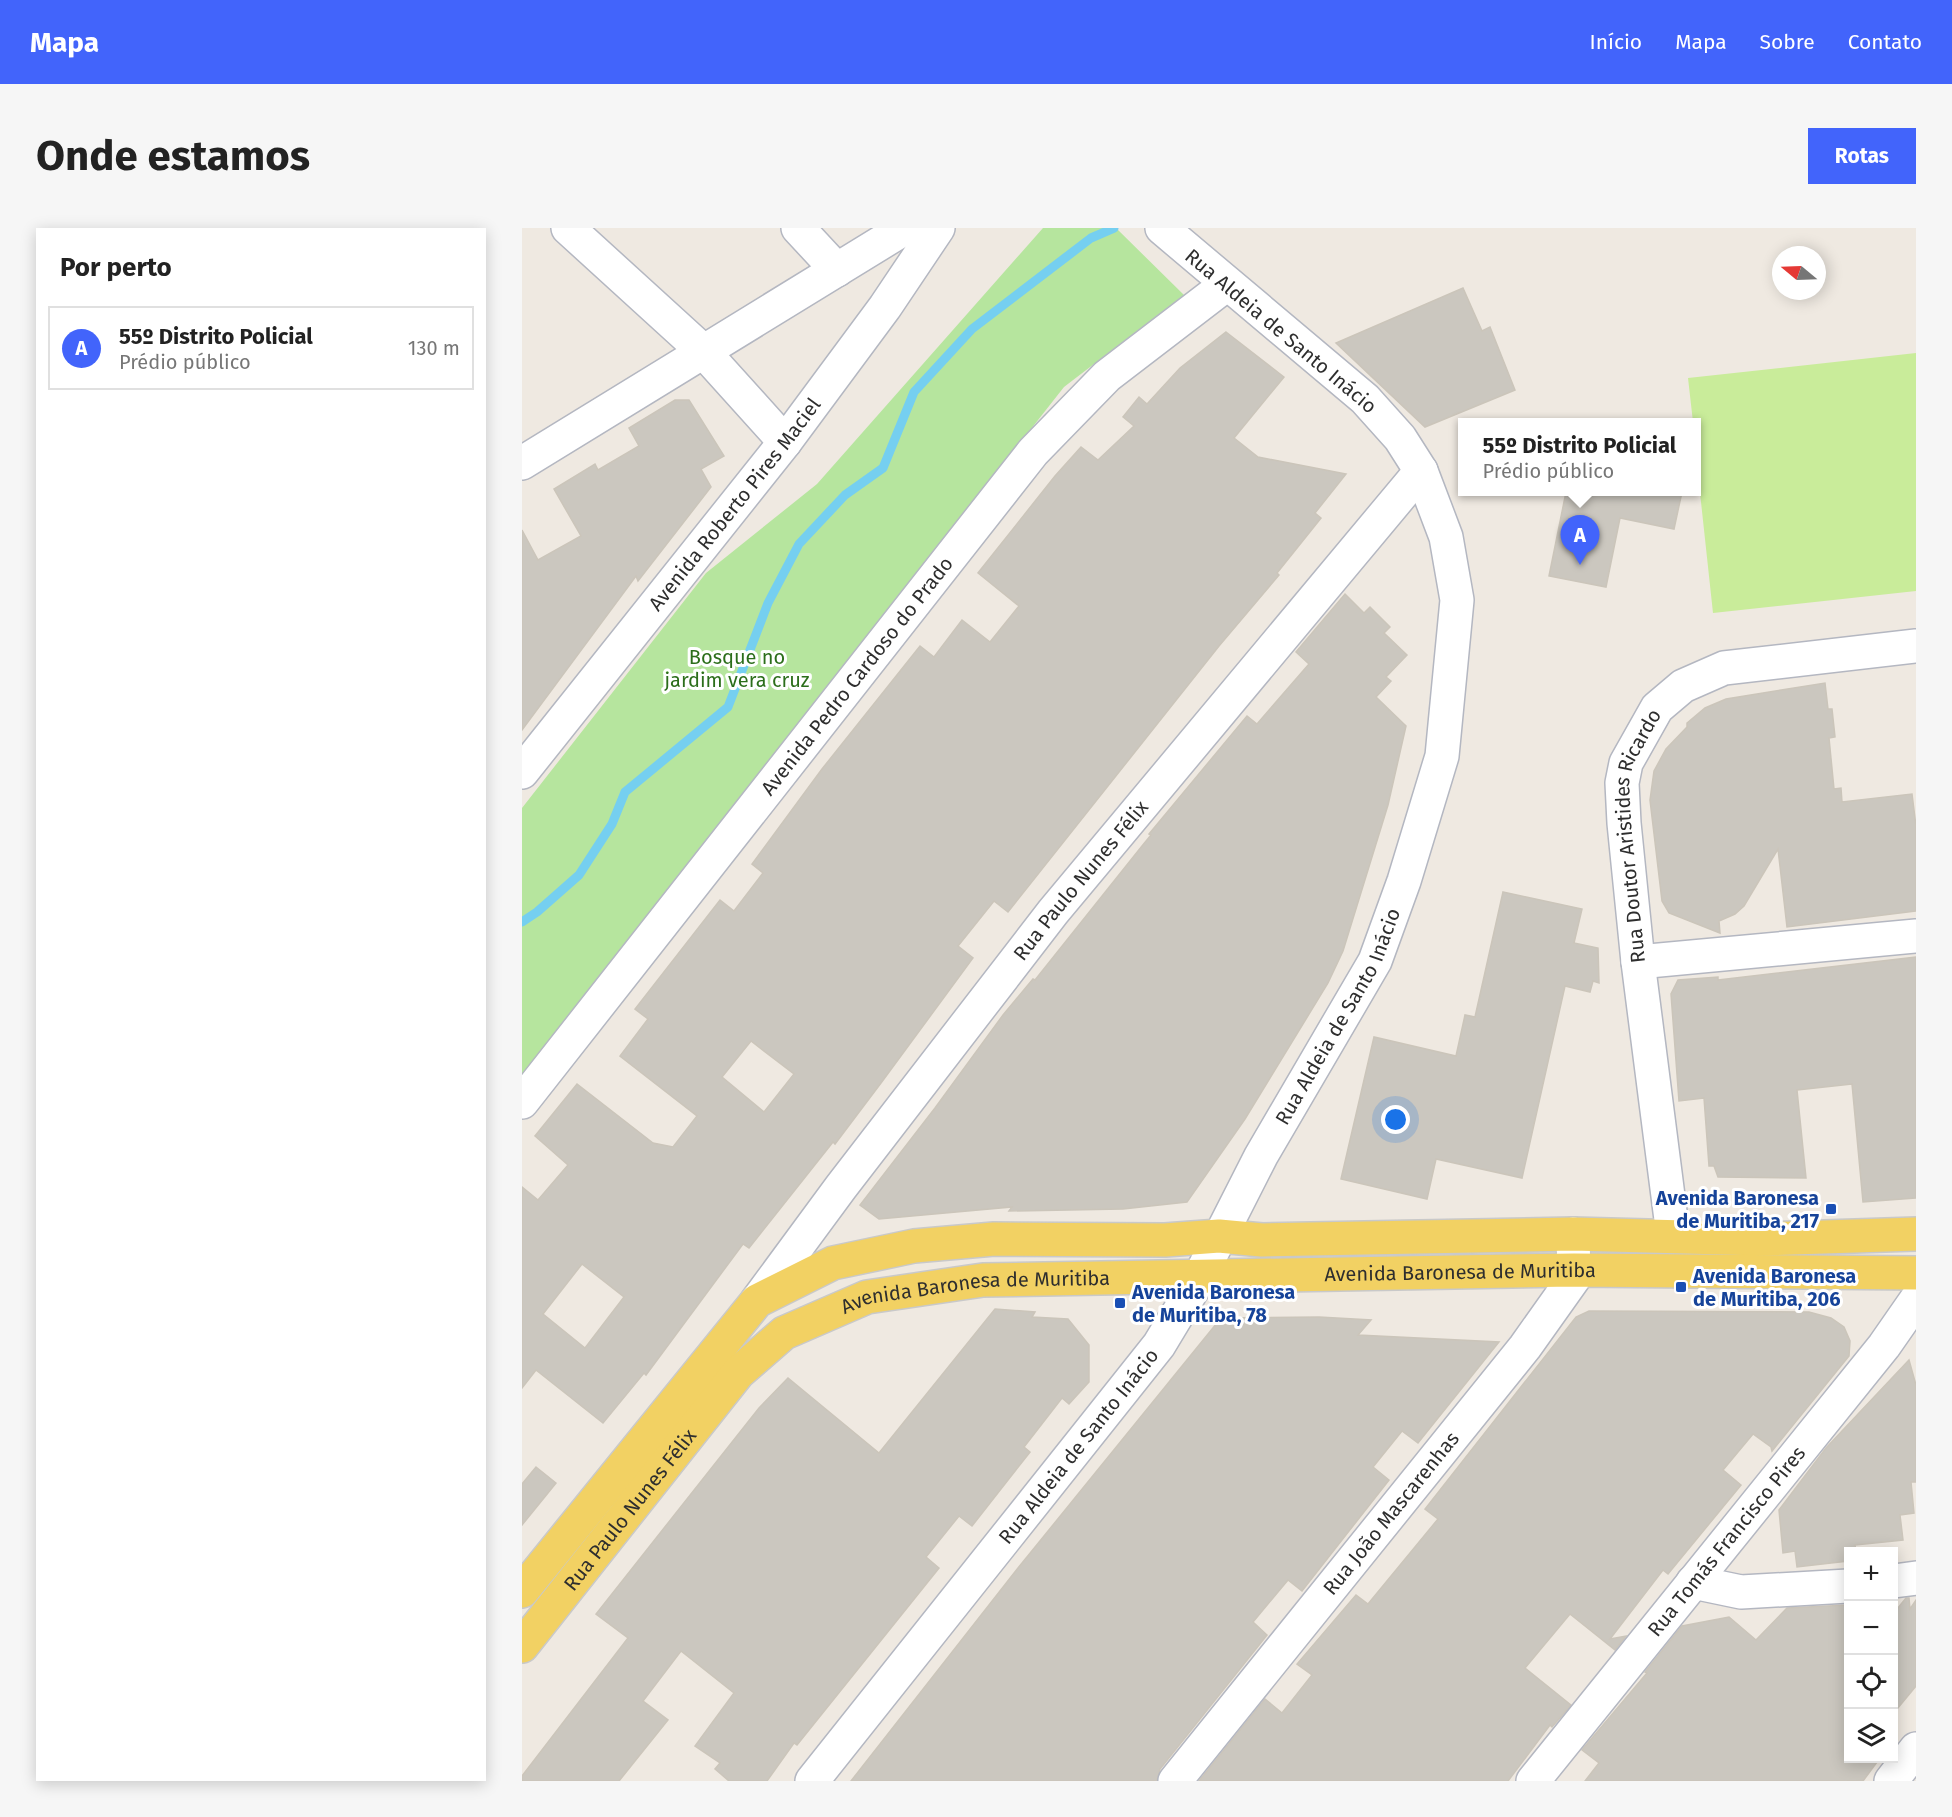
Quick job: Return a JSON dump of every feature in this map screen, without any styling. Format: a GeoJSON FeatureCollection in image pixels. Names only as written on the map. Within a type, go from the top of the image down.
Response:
{"type":"FeatureCollection","features":[{"type":"Feature","properties":{"kind":"main road","name":"Avenida Baronesa de Muritiba"},"geometry":{"type":"LineString","coordinates":[[726,1363],[756,1301],[833,1263],[914,1246],[994,1239],[1165,1240],[1219,1236],[1262,1240],[1574,1234],[1761,1239],[1916,1234]]}},
{"type":"Feature","properties":{"kind":"main road","name":"Avenida Baronesa de Muritiba"},"geometry":{"type":"LineString","coordinates":[[726,1363],[784,1333],[867,1297],[983,1280],[1574,1270],[1916,1273]]}},
{"type":"Feature","properties":{"kind":"main road","name":"Rua Paulo Nunes Félix"},"geometry":{"type":"LineString","coordinates":[[522,1591],[726,1363]]}},
{"type":"Feature","properties":{"kind":"main road","name":"Rua Paulo Nunes Félix"},"geometry":{"type":"LineString","coordinates":[[522,1646],[726,1363]]}},
{"type":"Feature","properties":{"kind":"street"},"geometry":{"type":"LineString","coordinates":[[568,228],[703,351],[785,442]]}},
{"type":"Feature","properties":{"kind":"street"},"geometry":{"type":"LineString","coordinates":[[798,228],[837,270]]}},
{"type":"Feature","properties":{"kind":"street"},"geometry":{"type":"LineString","coordinates":[[522,463],[905,228]]}},
{"type":"Feature","properties":{"kind":"street","name":"Avenida Roberto Pires Maciel"},"geometry":{"type":"LineString","coordinates":[[522,772],[785,442],[885,307],[938,228]]}},
{"type":"Feature","properties":{"kind":"street","name":"Rua Aldeia de Santo Inácio"},"geometry":{"type":"LineString","coordinates":[[812,1781],[1159,1345],[1200,1277],[1261,1156],[1375,962],[1404,882],[1442,756],[1457,600],[1446,537],[1421,471],[1400,438],[1365,399],[1281,326],[1173,238]]}},
{"type":"Feature","properties":{"kind":"street","name":"Avenida Pedro Cardoso do Prado"},"geometry":{"type":"LineString","coordinates":[[522,1102],[1033,452],[1107,376],[1227,284]]}},
{"type":"Feature","properties":{"kind":"street","name":"Rua Paulo Nunes Félix"},"geometry":{"type":"LineString","coordinates":[[756,1301],[841,1186],[1053,912],[1421,471]]}},
{"type":"Feature","properties":{"kind":"street","name":"Rua Doutor Aristides Ricardo"},"geometry":{"type":"LineString","coordinates":[[1673,1235],[1638,962],[1622,783],[1626,763],[1657,708],[1683,686],[1724,668],[1916,646]]}},
{"type":"Feature","properties":{"kind":"street"},"geometry":{"type":"LineString","coordinates":[[1638,962],[1916,936]]}},
{"type":"Feature","properties":{"kind":"street"},"geometry":{"type":"LineString","coordinates":[[833,1263],[831,1240],[841,1186]]}},
{"type":"Feature","properties":{"kind":"street","name":"Rua João Mascarenhas"},"geometry":{"type":"LineString","coordinates":[[1175,1781],[1526,1347],[1574,1278],[1574,1234]]}},
{"type":"Feature","properties":{"kind":"street","name":"Rua Tomás Francisco Pires"},"geometry":{"type":"LineString","coordinates":[[1533,1781],[1884,1346],[1916,1300]]}},
{"type":"Feature","properties":{"kind":"street"},"geometry":{"type":"LineString","coordinates":[[1898,1580],[1916,1578]]}},
{"type":"Feature","properties":{"kind":"street"},"geometry":{"type":"LineString","coordinates":[[1693,1582],[1741,1592],[1844,1586]]}},
{"type":"Feature","properties":{"kind":"street"},"geometry":{"type":"LineString","coordinates":[[1891,1781],[1916,1749]]}},
{"type":"Feature","properties":{"kind":"green space","name":"Bosque no jardim vera cruz"},"geometry":{"type":"Polygon","coordinates":[[[1043,228],[1116,228],[1184,295],[1064,387],[522,1076],[522,808],[706,573],[817,484],[1043,228]]]}},
{"type":"Feature","properties":{"kind":"green space"},"geometry":{"type":"Polygon","coordinates":[[[1916,353],[1916,591],[1713,613],[1700,496],[1701,418],[1693,418],[1688,378],[1916,353]]]}},
{"type":"Feature","properties":{"kind":"building"},"geometry":{"type":"Polygon","coordinates":[[[1463,288],[1482,331],[1490,327],[1515,390],[1425,427],[1336,343],[1463,288]]]}},
{"type":"Feature","properties":{"kind":"building"},"geometry":{"type":"Polygon","coordinates":[[[1226,332],[1284,377],[1234,438],[1258,457],[1346,474],[1315,513],[1321,518],[1277,573],[1279,575],[1219,646],[1008,912],[994,901],[958,946],[973,958],[881,1083],[835,1144],[833,1142],[749,1248],[743,1244],[646,1375],[644,1373],[603,1423],[536,1370],[522,1388],[522,1187],[538,1200],[568,1165],[535,1136],[577,1084],[653,1143],[673,1147],[697,1116],[620,1056],[648,1019],[635,1009],[720,900],[734,911],[763,873],[752,864],[822,769],[920,646],[934,657],[962,620],[990,642],[1019,606],[978,573],[1081,447],[1098,460],[1134,426],[1123,417],[1139,397],[1147,404],[1180,368],[1226,332]],[[751,1041],[722,1077],[764,1112],[794,1074],[751,1041]],[[582,1264],[543,1314],[585,1348],[624,1297],[582,1264]]]}},
{"type":"Feature","properties":{"kind":"building"},"geometry":{"type":"Polygon","coordinates":[[[675,400],[689,400],[724,456],[701,469],[711,487],[638,581],[636,576],[522,730],[522,530],[538,560],[581,536],[554,489],[595,464],[598,470],[639,446],[629,428],[675,400]]]}},
{"type":"Feature","properties":{"kind":"building"},"geometry":{"type":"Polygon","coordinates":[[[1565,496],[1681,496],[1674,529],[1620,518],[1606,587],[1549,576],[1565,496]]]}},
{"type":"Feature","properties":{"kind":"building"},"geometry":{"type":"Polygon","coordinates":[[[1345,594],[1364,613],[1370,607],[1390,627],[1384,633],[1407,655],[1386,677],[1391,681],[1376,697],[1406,726],[1388,805],[1343,951],[1328,983],[1245,1119],[1187,1202],[1123,1209],[1009,1211],[1012,1207],[879,1219],[860,1205],[1003,1015],[1033,979],[1035,980],[1151,835],[1149,834],[1247,716],[1257,724],[1309,664],[1296,652],[1345,594]]]}},
{"type":"Feature","properties":{"kind":"building"},"geometry":{"type":"Polygon","coordinates":[[[1825,683],[1828,709],[1832,709],[1835,737],[1829,738],[1834,789],[1841,788],[1842,802],[1912,794],[1916,826],[1916,911],[1787,927],[1778,849],[1744,906],[1735,914],[1719,921],[1720,933],[1669,913],[1662,901],[1650,800],[1654,771],[1666,749],[1687,727],[1687,723],[1705,708],[1726,699],[1825,683]]]}},
{"type":"Feature","properties":{"kind":"building"},"geometry":{"type":"Polygon","coordinates":[[[1503,892],[1582,909],[1574,943],[1598,948],[1599,983],[1593,981],[1590,992],[1565,986],[1522,1178],[1436,1159],[1427,1199],[1341,1179],[1374,1037],[1456,1056],[1465,1015],[1475,1017],[1503,892]]]}},
{"type":"Feature","properties":{"kind":"building"},"geometry":{"type":"Polygon","coordinates":[[[1916,957],[1916,1198],[1863,1202],[1852,1084],[1797,1090],[1806,1178],[1718,1177],[1714,1166],[1709,1166],[1704,1098],[1679,1101],[1671,994],[1678,980],[1718,977],[1718,980],[1916,957]]]}},
{"type":"Feature","properties":{"kind":"building"},"geometry":{"type":"Polygon","coordinates":[[[995,1309],[1035,1312],[1032,1317],[1068,1319],[1089,1345],[1089,1382],[1069,1404],[1062,1398],[1024,1447],[1030,1452],[972,1526],[959,1516],[926,1557],[939,1568],[797,1745],[794,1743],[767,1781],[729,1781],[715,1769],[720,1763],[695,1746],[734,1693],[681,1651],[643,1701],[668,1720],[619,1781],[522,1781],[522,1776],[628,1638],[596,1614],[759,1408],[788,1378],[879,1453],[995,1309]]]}},
{"type":"Feature","properties":{"kind":"building"},"geometry":{"type":"Polygon","coordinates":[[[1589,1311],[1809,1312],[1831,1318],[1844,1327],[1850,1341],[1849,1356],[1772,1451],[1771,1447],[1753,1434],[1723,1470],[1741,1485],[1668,1574],[1663,1570],[1610,1639],[1626,1636],[1615,1650],[1570,1614],[1525,1668],[1571,1705],[1552,1727],[1550,1725],[1508,1781],[1199,1781],[1265,1699],[1282,1713],[1312,1675],[1297,1664],[1356,1595],[1368,1604],[1438,1519],[1425,1509],[1576,1317],[1589,1311]]]}},
{"type":"Feature","properties":{"kind":"building"},"geometry":{"type":"Polygon","coordinates":[[[1319,1317],[1371,1320],[1358,1335],[1499,1342],[1418,1443],[1402,1431],[1373,1467],[1389,1480],[1302,1591],[1288,1580],[1253,1622],[1267,1635],[1160,1769],[1157,1781],[851,1781],[1018,1568],[1221,1318],[1319,1317]]]}},
{"type":"Feature","properties":{"kind":"building"},"geometry":{"type":"Polygon","coordinates":[[[1909,1360],[1916,1385],[1916,1482],[1911,1482],[1914,1513],[1900,1515],[1903,1540],[1844,1547],[1844,1561],[1797,1567],[1795,1551],[1783,1553],[1779,1510],[1826,1448],[1909,1360]]]}},
{"type":"Feature","properties":{"kind":"building"},"geometry":{"type":"Polygon","coordinates":[[[536,1467],[556,1483],[522,1525],[522,1484],[536,1467]]]}},
{"type":"Feature","properties":{"kind":"building"},"geometry":{"type":"Polygon","coordinates":[[[1906,1598],[1909,1598],[1910,1609],[1916,1600],[1916,1686],[1898,1708],[1898,1655],[1898,1608],[1906,1598]]]}},
{"type":"Feature","properties":{"kind":"building"},"geometry":{"type":"Polygon","coordinates":[[[1844,1605],[1844,1763],[1876,1763],[1863,1781],[1585,1781],[1599,1763],[1582,1750],[1647,1673],[1645,1672],[1682,1626],[1729,1617],[1756,1640],[1787,1608],[1844,1605]]]}},
{"type":"Feature","properties":{"kind":"waterway"},"geometry":{"type":"LineString","coordinates":[[522,922],[537,912],[579,875],[612,824],[625,792],[728,707],[768,603],[799,544],[845,495],[883,468],[914,392],[972,329],[1091,238],[1114,228]]}},
{"type":"Feature","properties":{"kind":"place","name":"55º Distrito Policial"},"geometry":{"type":"Point","coordinates":[1580,565]}},
{"type":"Feature","properties":{"kind":"place","name":"Avenida Baronesa de Muritiba, 217"},"geometry":{"type":"Point","coordinates":[1831,1209]}},
{"type":"Feature","properties":{"kind":"place","name":"Avenida Baronesa de Muritiba, 206"},"geometry":{"type":"Point","coordinates":[1681,1287]}},
{"type":"Feature","properties":{"kind":"place","name":"Avenida Baronesa de Muritiba, 78"},"geometry":{"type":"Point","coordinates":[1120,1303]}}]}
